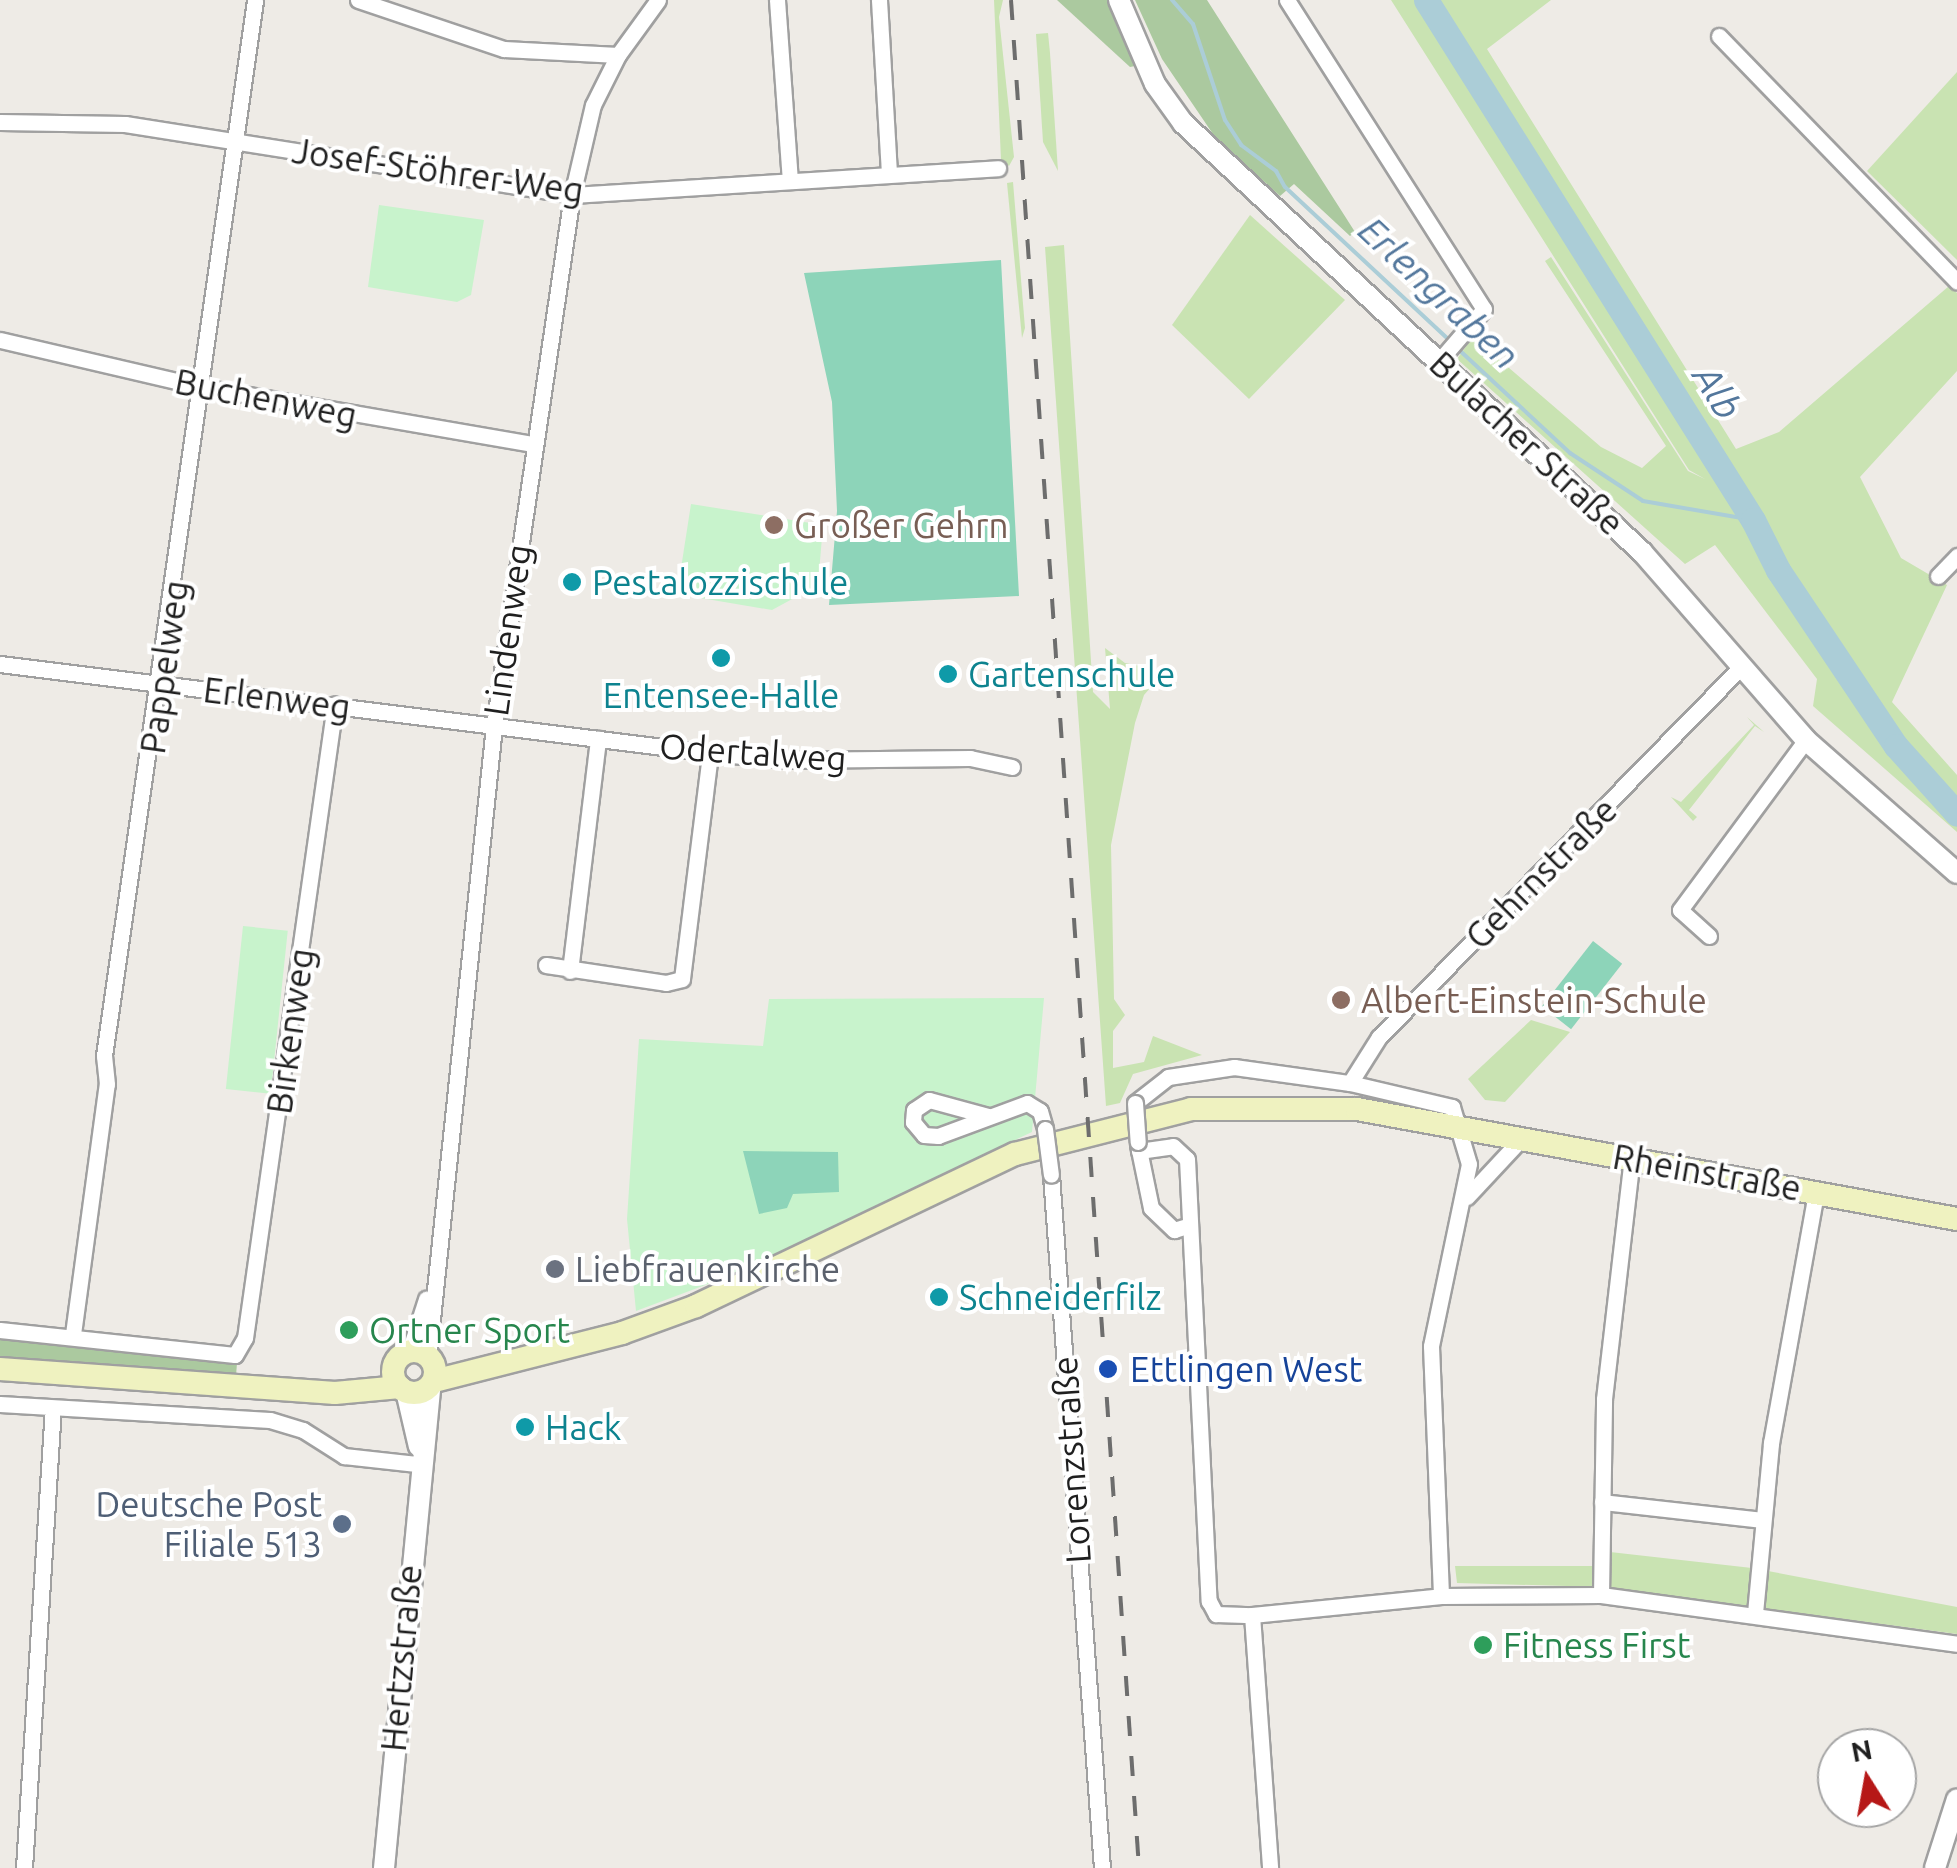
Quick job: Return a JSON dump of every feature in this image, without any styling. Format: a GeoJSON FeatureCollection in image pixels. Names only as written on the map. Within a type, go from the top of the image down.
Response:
{"type":"FeatureCollection","features":[{"type":"Feature","properties":{"kind":"main road","name":"Rheinstraße"},"geometry":{"type":"LineString","coordinates":[[0,1369],[336,1393],[417,1373],[484,1367],[622,1333],[696,1306],[1015,1154],[1191,1108],[1342,1108],[1458,1124],[1957,1219]]}},
{"type":"Feature","properties":{"kind":"street","name":"Pappelweg"},"geometry":{"type":"LineString","coordinates":[[73,1334],[107,1084],[104,1056],[162,684],[231,141],[256,0]]}},
{"type":"Feature","properties":{"kind":"street"},"geometry":{"type":"LineString","coordinates":[[358,0],[504,49],[618,55]]}},
{"type":"Feature","properties":{"kind":"street","name":"Lindenweg"},"geometry":{"type":"LineString","coordinates":[[417,1373],[432,1282],[494,726],[572,195],[583,134],[618,55],[658,0]]}},
{"type":"Feature","properties":{"kind":"street"},"geometry":{"type":"LineString","coordinates":[[776,0],[790,180]]}},
{"type":"Feature","properties":{"kind":"street"},"geometry":{"type":"LineString","coordinates":[[878,0],[889,173]]}},
{"type":"Feature","properties":{"kind":"street","name":"Bulacher Straße"},"geometry":{"type":"LineString","coordinates":[[1119,0],[1155,84],[1183,123],[1445,355],[1642,552],[1739,670],[1806,740],[1957,873]]}},
{"type":"Feature","properties":{"kind":"street"},"geometry":{"type":"LineString","coordinates":[[1288,0],[1484,309],[1445,355]]}},
{"type":"Feature","properties":{"kind":"street"},"geometry":{"type":"LineString","coordinates":[[1719,36],[1957,282]]}},
{"type":"Feature","properties":{"kind":"street","name":"Josef-Stöhrer-Weg"},"geometry":{"type":"LineString","coordinates":[[0,122],[66,128],[93,121],[572,195],[998,168]]}},
{"type":"Feature","properties":{"kind":"street","name":"Buchenweg"},"geometry":{"type":"LineString","coordinates":[[0,340],[202,386],[533,444]]}},
{"type":"Feature","properties":{"kind":"street"},"geometry":{"type":"LineString","coordinates":[[1938,576],[1957,556]]}},
{"type":"Feature","properties":{"kind":"street","name":"Erlenweg"},"geometry":{"type":"LineString","coordinates":[[0,664],[494,726]]}},
{"type":"Feature","properties":{"kind":"street","name":"Gehrnstraße"},"geometry":{"type":"LineString","coordinates":[[1350,1083],[1379,1038],[1739,670]]}},
{"type":"Feature","properties":{"kind":"street","name":"Birkenweg"},"geometry":{"type":"LineString","coordinates":[[73,1334],[236,1355],[248,1319],[336,704]]}},
{"type":"Feature","properties":{"kind":"street","name":"Odertalweg"},"geometry":{"type":"LineString","coordinates":[[494,726],[786,760],[970,758],[1012,767]]}},
{"type":"Feature","properties":{"kind":"street"},"geometry":{"type":"LineString","coordinates":[[570,971],[598,739]]}},
{"type":"Feature","properties":{"kind":"street"},"geometry":{"type":"LineString","coordinates":[[1709,936],[1680,910],[1806,740]]}},
{"type":"Feature","properties":{"kind":"street"},"geometry":{"type":"LineString","coordinates":[[546,964],[570,971],[682,979],[710,753]]}},
{"type":"Feature","properties":{"kind":"street","name":"Rheinstraße"},"geometry":{"type":"LineString","coordinates":[[1187,1226],[1174,1230],[1155,1214],[1138,1147],[1135,1103],[1153,1084],[1194,1068],[1350,1083],[1447,1103],[1458,1124]]}},
{"type":"Feature","properties":{"kind":"street","name":"Lorenzstraße"},"geometry":{"type":"LineString","coordinates":[[988,1116],[1027,1103],[1040,1111],[1045,1129],[1102,1868]]}},
{"type":"Feature","properties":{"kind":"street"},"geometry":{"type":"LineString","coordinates":[[1440,1596],[1431,1346],[1442,1273],[1467,1197],[1468,1154],[1458,1124]]}},
{"type":"Feature","properties":{"kind":"street"},"geometry":{"type":"LineString","coordinates":[[1467,1197],[1497,1158],[1524,1138]]}},
{"type":"Feature","properties":{"kind":"street"},"geometry":{"type":"LineString","coordinates":[[1138,1147],[1182,1151],[1209,1601],[1216,1614],[1252,1615],[1440,1596],[1601,1595],[1755,1612],[1957,1644]]}},
{"type":"Feature","properties":{"kind":"street"},"geometry":{"type":"LineString","coordinates":[[1601,1595],[1604,1399],[1632,1157]]}},
{"type":"Feature","properties":{"kind":"street"},"geometry":{"type":"LineString","coordinates":[[1755,1612],[1762,1520],[1816,1192]]}},
{"type":"Feature","properties":{"kind":"street"},"geometry":{"type":"LineString","coordinates":[[0,1330],[73,1334]]}},
{"type":"Feature","properties":{"kind":"street","name":"Hertzstraße"},"geometry":{"type":"LineString","coordinates":[[384,1868],[418,1456],[417,1373]]}},
{"type":"Feature","properties":{"kind":"street"},"geometry":{"type":"LineString","coordinates":[[0,1404],[270,1420],[304,1430],[344,1456],[418,1456]]}},
{"type":"Feature","properties":{"kind":"street"},"geometry":{"type":"LineString","coordinates":[[24,1868],[53,1408]]}},
{"type":"Feature","properties":{"kind":"street"},"geometry":{"type":"LineString","coordinates":[[1602,1502],[1762,1520]]}},
{"type":"Feature","properties":{"kind":"street"},"geometry":{"type":"LineString","coordinates":[[1252,1615],[1270,1868]]}},
{"type":"Feature","properties":{"kind":"street"},"geometry":{"type":"LineString","coordinates":[[1935,1868],[1957,1799]]}},
{"type":"Feature","properties":{"kind":"green space"},"geometry":{"type":"Polygon","coordinates":[[[994,0],[1003,0],[999,17],[1014,157],[1009,166],[1001,160],[994,0]]]}},
{"type":"Feature","properties":{"kind":"green space"},"geometry":{"type":"Polygon","coordinates":[[[1057,0],[1108,0],[1135,66],[1130,67],[1057,0]]]}},
{"type":"Feature","properties":{"kind":"green space"},"geometry":{"type":"Polygon","coordinates":[[[1135,0],[1207,0],[1355,232],[1350,236],[1294,184],[1280,196],[1215,137],[1162,59],[1135,0]]]}},
{"type":"Feature","properties":{"kind":"green space"},"geometry":{"type":"Polygon","coordinates":[[[1391,0],[1551,0],[1487,49],[1736,449],[1779,432],[1949,286],[1957,293],[1957,371],[1860,477],[1901,558],[1947,585],[1892,702],[1957,775],[1957,832],[1813,706],[1817,679],[1715,545],[1685,564],[1457,359],[1473,337],[1601,447],[1642,468],[1666,446],[1545,261],[1551,257],[1688,471],[1705,479],[1689,470],[1391,0]]]}},
{"type":"Feature","properties":{"kind":"green space"},"geometry":{"type":"Polygon","coordinates":[[[1048,33],[1058,171],[1043,142],[1036,34],[1048,33]]]}},
{"type":"Feature","properties":{"kind":"green space"},"geometry":{"type":"Polygon","coordinates":[[[1957,72],[1957,260],[1867,171],[1957,72]]]}},
{"type":"Feature","properties":{"kind":"green space"},"geometry":{"type":"Polygon","coordinates":[[[1013,182],[1025,328],[1022,338],[1007,183],[1013,182]]]}},
{"type":"Feature","properties":{"kind":"green space"},"geometry":{"type":"Polygon","coordinates":[[[379,205],[484,220],[471,295],[457,302],[368,287],[379,205]]]}},
{"type":"Feature","properties":{"kind":"green space"},"geometry":{"type":"Polygon","coordinates":[[[1250,215],[1345,300],[1249,399],[1172,325],[1250,215]]]}},
{"type":"Feature","properties":{"kind":"green space"},"geometry":{"type":"Polygon","coordinates":[[[1064,245],[1093,692],[1110,709],[1105,648],[1125,663],[1165,671],[1144,695],[1135,723],[1111,845],[1114,999],[1125,1015],[1113,1031],[1113,1068],[1144,1062],[1153,1036],[1202,1055],[1133,1074],[1120,1103],[1106,1106],[1045,247],[1064,245]]]}},
{"type":"Feature","properties":{"kind":"green space"},"geometry":{"type":"Polygon","coordinates":[[[1001,260],[1019,596],[829,605],[837,511],[832,402],[804,273],[1001,260]]]}},
{"type":"Feature","properties":{"kind":"green space"},"geometry":{"type":"Polygon","coordinates":[[[691,504],[823,525],[818,585],[772,610],[677,594],[691,504]]]}},
{"type":"Feature","properties":{"kind":"green space"},"geometry":{"type":"Polygon","coordinates":[[[1747,717],[1764,732],[1755,726],[1689,810],[1697,817],[1693,821],[1671,797],[1681,802],[1754,725],[1747,717]]]}},
{"type":"Feature","properties":{"kind":"green space"},"geometry":{"type":"Polygon","coordinates":[[[243,926],[288,931],[271,1094],[226,1089],[243,926]]]}},
{"type":"Feature","properties":{"kind":"green space"},"geometry":{"type":"Polygon","coordinates":[[[1593,941],[1622,964],[1571,1029],[1542,1006],[1593,941]]]}},
{"type":"Feature","properties":{"kind":"green space"},"geometry":{"type":"Polygon","coordinates":[[[1044,998],[1032,1132],[724,1278],[636,1311],[627,1219],[639,1039],[763,1046],[769,999],[1044,998]]]}},
{"type":"Feature","properties":{"kind":"green space"},"geometry":{"type":"Polygon","coordinates":[[[1531,1020],[1570,1032],[1505,1102],[1485,1100],[1468,1079],[1531,1020]]]}},
{"type":"Feature","properties":{"kind":"green space"},"geometry":{"type":"Polygon","coordinates":[[[743,1151],[838,1152],[839,1192],[793,1194],[787,1208],[759,1214],[743,1151]]]}},
{"type":"Feature","properties":{"kind":"green space"},"geometry":{"type":"Polygon","coordinates":[[[0,1338],[237,1363],[236,1376],[0,1362],[0,1338]]]}},
{"type":"Feature","properties":{"kind":"green space"},"geometry":{"type":"Polygon","coordinates":[[[1610,1552],[1752,1568],[1957,1607],[1957,1634],[1601,1587],[1457,1583],[1455,1566],[1609,1566],[1610,1552]]]}},
{"type":"Feature","properties":{"kind":"waterway","name":"Erlengraben"},"geometry":{"type":"LineString","coordinates":[[1172,0],[1193,24],[1225,120],[1241,145],[1276,171],[1285,187],[1449,340]]}},
{"type":"Feature","properties":{"kind":"waterway","name":"Alb"},"geometry":{"type":"LineString","coordinates":[[1426,0],[1753,520],[1778,570],[1896,746],[1957,814]]}},
{"type":"Feature","properties":{"kind":"waterway","name":"Erlengraben"},"geometry":{"type":"LineString","coordinates":[[1456,347],[1570,453],[1643,501],[1753,520]]}},
{"type":"Feature","properties":{"kind":"railway"},"geometry":{"type":"LineString","coordinates":[[1011,0],[1139,1868]]}},
{"type":"Feature","properties":{"kind":"place","name":"Großer Gehrn"},"geometry":{"type":"Point","coordinates":[774,525]}},
{"type":"Feature","properties":{"kind":"place","name":"Pestalozzischule"},"geometry":{"type":"Point","coordinates":[572,582]}},
{"type":"Feature","properties":{"kind":"place","name":"Entensee-Halle"},"geometry":{"type":"Point","coordinates":[721,658]}},
{"type":"Feature","properties":{"kind":"place","name":"Gartenschule"},"geometry":{"type":"Point","coordinates":[948,674]}},
{"type":"Feature","properties":{"kind":"place","name":"Albert-Einstein-Schule"},"geometry":{"type":"Point","coordinates":[1341,1000]}},
{"type":"Feature","properties":{"kind":"place","name":"Liebfrauenkirche"},"geometry":{"type":"Point","coordinates":[555,1269]}},
{"type":"Feature","properties":{"kind":"place","name":"Schneiderfilz"},"geometry":{"type":"Point","coordinates":[939,1297]}},
{"type":"Feature","properties":{"kind":"place","name":"Ortner Sport"},"geometry":{"type":"Point","coordinates":[349,1330]}},
{"type":"Feature","properties":{"kind":"place","name":"Ettlingen West"},"geometry":{"type":"Point","coordinates":[1108,1369]}},
{"type":"Feature","properties":{"kind":"place","name":"Hack"},"geometry":{"type":"Point","coordinates":[525,1427]}},
{"type":"Feature","properties":{"kind":"place","name":"Deutsche Post Filiale 513"},"geometry":{"type":"Point","coordinates":[342,1524]}},
{"type":"Feature","properties":{"kind":"place","name":"Fitness First"},"geometry":{"type":"Point","coordinates":[1483,1645]}}]}
